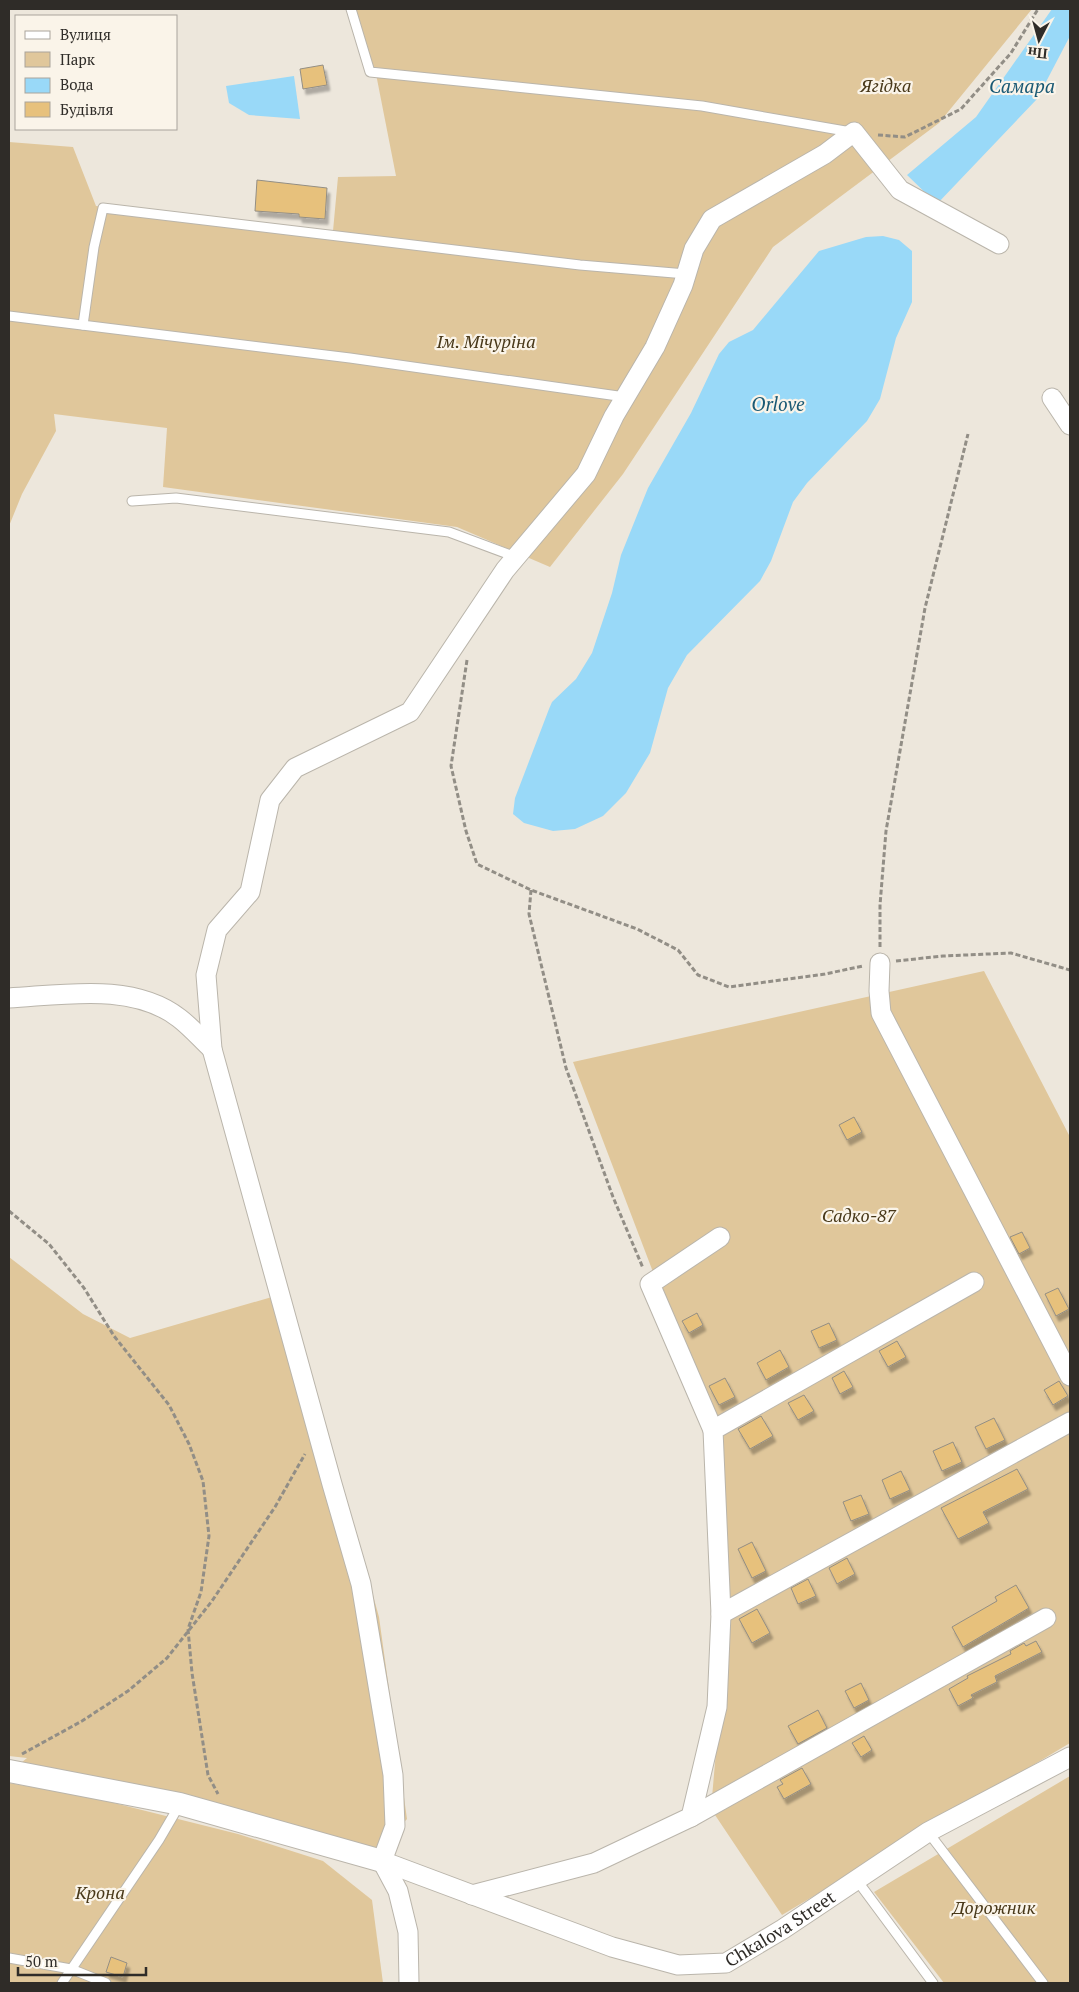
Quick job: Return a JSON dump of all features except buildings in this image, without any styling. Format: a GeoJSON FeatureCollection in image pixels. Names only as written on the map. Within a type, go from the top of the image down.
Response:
{"type":"FeatureCollection","features":[{"type":"Feature","properties":{"kind":"street"},"geometry":{"type":"LineString","coordinates":[[382,1860],[395,1826],[393,1775],[361,1584],[212,1050],[206,975],[217,930],[250,892],[270,800],[295,768],[410,712],[516,557],[586,474],[626,397],[655,347],[686,274],[694,249],[712,219],[825,154],[854,132],[900,190],[999,244]]}},
{"type":"Feature","properties":{"kind":"street"},"geometry":{"type":"LineString","coordinates":[[1052,398],[1070,425]]}},
{"type":"Feature","properties":{"kind":"street"},"geometry":{"type":"LineString","coordinates":[[880,963],[879,991],[881,1013],[1070,1376]]}},
{"type":"Feature","properties":{"kind":"street"},"geometry":{"type":"LineString","coordinates":[[9,998],[100,994],[144,999],[178,1017],[212,1050]]}},
{"type":"Feature","properties":{"kind":"street"},"geometry":{"type":"LineString","coordinates":[[691,1816],[717,1707],[720,1614],[713,1430],[650,1284],[720,1237]]}},
{"type":"Feature","properties":{"kind":"street"},"geometry":{"type":"LineString","coordinates":[[713,1430],[974,1282]]}},
{"type":"Feature","properties":{"kind":"street"},"geometry":{"type":"LineString","coordinates":[[720,1614],[1070,1422]]}},
{"type":"Feature","properties":{"kind":"street"},"geometry":{"type":"LineString","coordinates":[[472,1895],[594,1863],[691,1816],[1046,1618]]}},
{"type":"Feature","properties":{"kind":"street","name":"Chkalova Street"},"geometry":{"type":"LineString","coordinates":[[382,1860],[612,1947],[678,1965],[726,1963],[783,1929],[928,1832],[1070,1757]]}},
{"type":"Feature","properties":{"kind":"street"},"geometry":{"type":"LineString","coordinates":[[13,1764],[180,1804],[382,1860],[398,1891],[408,1932],[410,1983]]}},
{"type":"Feature","properties":{"kind":"lane"},"geometry":{"type":"LineString","coordinates":[[351,9],[370,72],[702,106],[854,132]]}},
{"type":"Feature","properties":{"kind":"lane"},"geometry":{"type":"LineString","coordinates":[[83,325],[94,247],[103,208],[580,265],[686,274]]}},
{"type":"Feature","properties":{"kind":"lane"},"geometry":{"type":"LineString","coordinates":[[9,316],[350,358],[626,397]]}},
{"type":"Feature","properties":{"kind":"lane"},"geometry":{"type":"LineString","coordinates":[[132,501],[176,498],[449,532],[516,557]]}},
{"type":"Feature","properties":{"kind":"lane"},"geometry":{"type":"LineString","coordinates":[[62,1983],[159,1840],[180,1804]]}},
{"type":"Feature","properties":{"kind":"lane"},"geometry":{"type":"LineString","coordinates":[[928,1832],[1043,1983]]}},
{"type":"Feature","properties":{"kind":"lane"},"geometry":{"type":"LineString","coordinates":[[856,1879],[933,1983]]}},
{"type":"Feature","properties":{"kind":"lane"},"geometry":{"type":"LineString","coordinates":[[9,1958],[71,1969],[106,1983]]}},
{"type":"Feature","properties":{"kind":"path"},"geometry":{"type":"LineString","coordinates":[[854,132],[905,137],[960,109],[1011,53],[1038,9]]}},
{"type":"Feature","properties":{"kind":"path"},"geometry":{"type":"LineString","coordinates":[[880,963],[880,905],[886,831],[926,608],[968,434]]}},
{"type":"Feature","properties":{"kind":"path"},"geometry":{"type":"LineString","coordinates":[[467,658],[451,766],[466,831],[477,864],[531,890],[637,929],[678,950],[698,975],[729,986],[825,974],[880,963],[943,956],[1011,953],[1070,970]]}},
{"type":"Feature","properties":{"kind":"path"},"geometry":{"type":"LineString","coordinates":[[531,890],[529,914],[566,1068],[613,1197],[650,1284]]}},
{"type":"Feature","properties":{"kind":"path"},"geometry":{"type":"LineString","coordinates":[[9,1211],[49,1244],[84,1288],[114,1336],[170,1405],[190,1444],[203,1481],[209,1536],[202,1592],[188,1629],[192,1673],[208,1775],[229,1817]]}},
{"type":"Feature","properties":{"kind":"path"},"geometry":{"type":"LineString","coordinates":[[13,1764],[128,1691],[167,1658],[212,1601],[275,1507],[306,1453]]}},
{"type":"Feature","properties":{"kind":"green space","name":"Ім. Мічуріна"},"geometry":{"type":"Polygon","coordinates":[[[356,9],[1032,9],[939,123],[773,247],[623,474],[550,567],[457,527],[163,487],[167,428],[54,414],[56,431],[22,494],[9,526],[9,142],[73,147],[96,206],[333,231],[338,177],[396,176],[377,79],[356,9]]]}},
{"type":"Feature","properties":{"kind":"green space","name":"Садко-87"},"geometry":{"type":"Polygon","coordinates":[[[984,971],[1070,1137],[1070,1743],[782,1915],[711,1809],[726,1637],[720,1433],[653,1272],[573,1062],[984,971]]]}},
{"type":"Feature","properties":{"kind":"green space"},"geometry":{"type":"Polygon","coordinates":[[[9,1257],[83,1314],[130,1338],[289,1292],[379,1617],[407,1819],[377,1852],[16,1767],[27,1758],[9,1756],[9,1257]]]}},
{"type":"Feature","properties":{"kind":"green space","name":"Дорожник"},"geometry":{"type":"Polygon","coordinates":[[[1070,1776],[1070,1983],[944,1983],[874,1892],[1070,1776]]]}},
{"type":"Feature","properties":{"kind":"green space","name":"Крона"},"geometry":{"type":"Polygon","coordinates":[[[9,1783],[94,1798],[238,1834],[323,1861],[372,1900],[383,1983],[9,1983],[9,1783]]]}},
{"type":"Feature","properties":{"kind":"water","name":"Самара"},"geometry":{"type":"Polygon","coordinates":[[[1052,9],[1070,9],[1070,36],[1037,99],[937,204],[907,175],[976,117],[1052,9]]]}},
{"type":"Feature","properties":{"kind":"water"},"geometry":{"type":"Polygon","coordinates":[[[294,76],[300,119],[249,115],[229,103],[226,86],[294,76]]]}},
{"type":"Feature","properties":{"kind":"water","name":"Orlove"},"geometry":{"type":"Polygon","coordinates":[[[883,236],[899,240],[912,251],[912,302],[896,338],[880,399],[867,421],[807,483],[793,502],[771,561],[760,581],[687,655],[668,688],[650,753],[626,793],[603,816],[575,829],[553,831],[524,823],[513,814],[515,798],[549,709],[552,702],[576,679],[592,653],[612,593],[621,555],[648,488],[691,413],[719,354],[729,342],[753,330],[819,251],[866,237],[883,236]]]}},
{"type":"Feature","properties":{"kind":"park label","name":"Ягідка"},"geometry":{"type":"Point","coordinates":[886,86]}}]}
